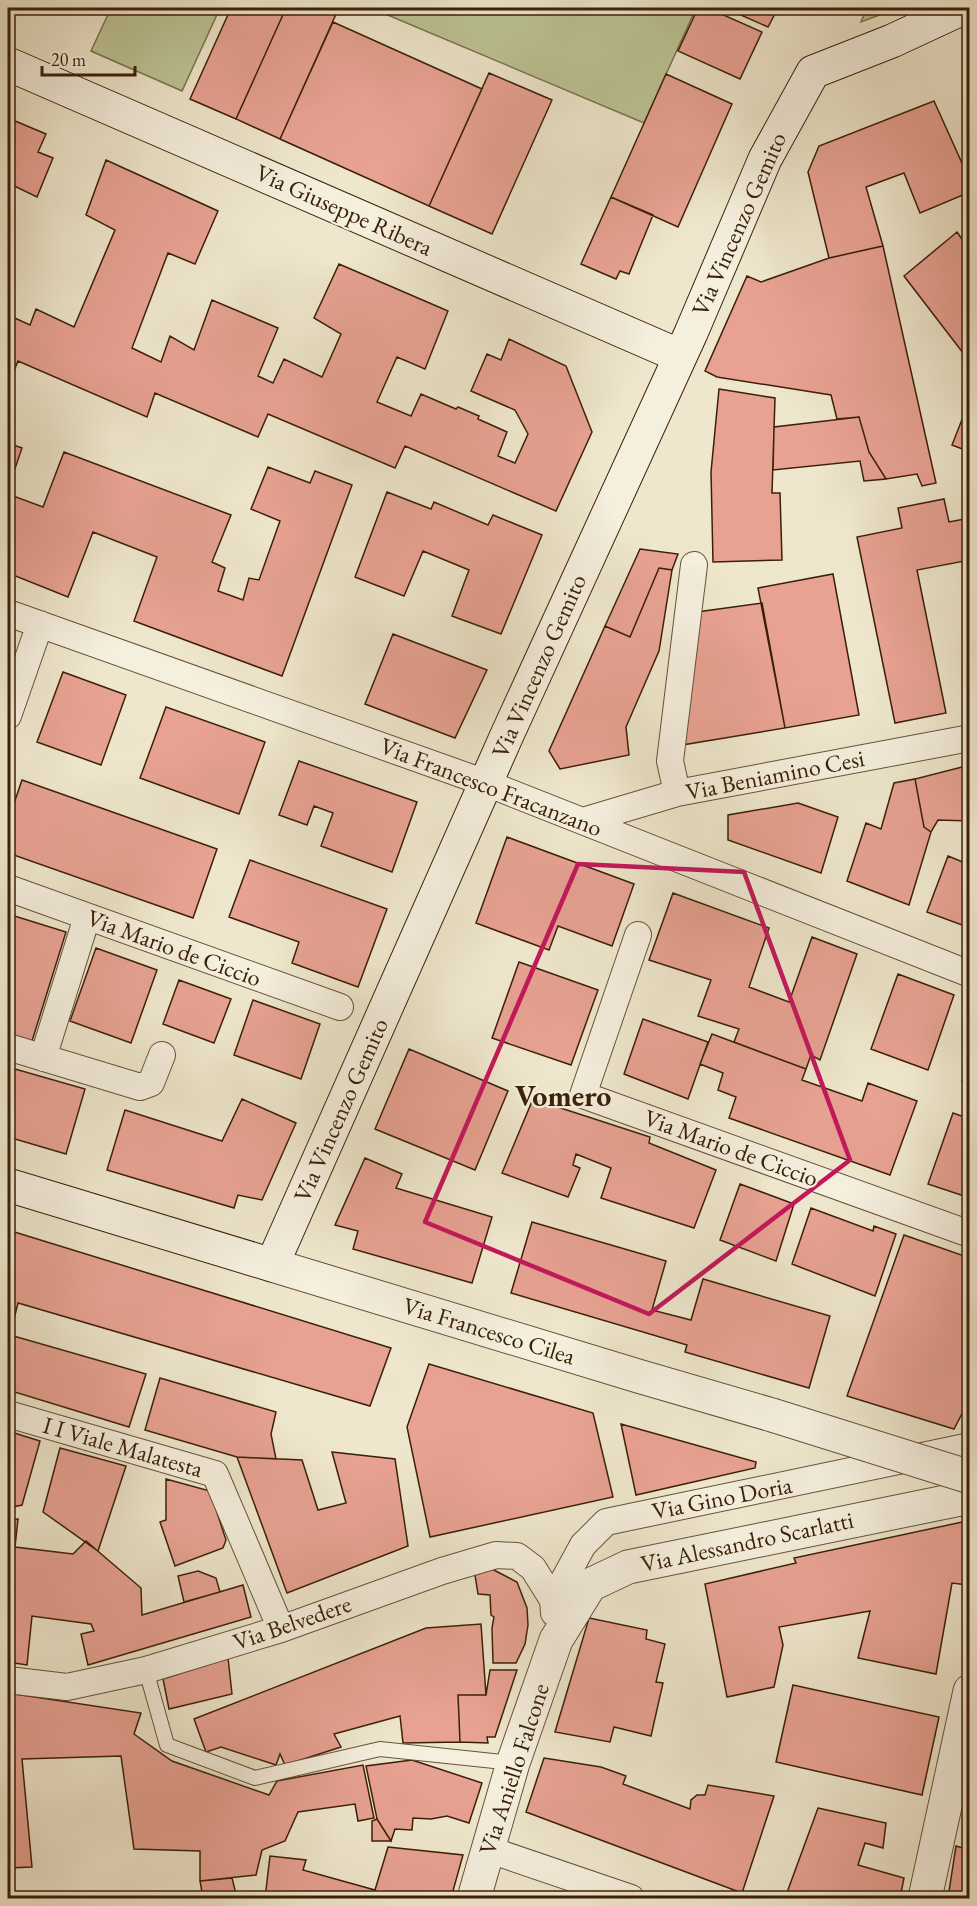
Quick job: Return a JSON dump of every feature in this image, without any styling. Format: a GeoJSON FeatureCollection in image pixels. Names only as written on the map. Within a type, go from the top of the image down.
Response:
{"type":"FeatureCollection","features":[{"type":"Feature","properties":{"kind":"main road","name":"Via Vincenzo Gemito"},"geometry":{"type":"LineString","coordinates":[[272,1265],[486,783],[680,356],[765,159],[813,72],[892,41],[963,8]]}},
{"type":"Feature","properties":{"kind":"main road","name":"Via Giuseppe Ribera"},"geometry":{"type":"LineString","coordinates":[[8,64],[680,356]]}},
{"type":"Feature","properties":{"kind":"main road","name":"Via Francesco Cilea"},"geometry":{"type":"LineString","coordinates":[[8,1185],[772,1415],[969,1477]]}},
{"type":"Feature","properties":{"kind":"main road","name":"Via Alessandro Scarlatti"},"geometry":{"type":"LineString","coordinates":[[556,1640],[590,1585],[628,1567],[969,1497]]}},
{"type":"Feature","properties":{"kind":"main road","name":"Via Aniello Falcone"},"geometry":{"type":"LineString","coordinates":[[474,1899],[513,1763],[556,1640]]}},
{"type":"Feature","properties":{"kind":"main road"},"geometry":{"type":"LineString","coordinates":[[925,1899],[969,1691]]}},
{"type":"Feature","properties":{"kind":"street"},"geometry":{"type":"LineString","coordinates":[[678,793],[670,761],[694,565]]}},
{"type":"Feature","properties":{"kind":"street","name":"Via Francesco Fracanzano"},"geometry":{"type":"LineString","coordinates":[[8,613],[486,783],[969,974]]}},
{"type":"Feature","properties":{"kind":"street"},"geometry":{"type":"LineString","coordinates":[[8,716],[40,624]]}},
{"type":"Feature","properties":{"kind":"street","name":"Via Beniamino Cesi"},"geometry":{"type":"LineString","coordinates":[[583,821],[678,793],[969,738]]}},
{"type":"Feature","properties":{"kind":"street","name":"Via Mario de Ciccio"},"geometry":{"type":"LineString","coordinates":[[8,888],[340,1007]]}},
{"type":"Feature","properties":{"kind":"street"},"geometry":{"type":"LineString","coordinates":[[43,1058],[87,917]]}},
{"type":"Feature","properties":{"kind":"street","name":"Via Mario de Ciccio"},"geometry":{"type":"LineString","coordinates":[[638,935],[583,1095],[969,1234]]}},
{"type":"Feature","properties":{"kind":"street"},"geometry":{"type":"LineString","coordinates":[[8,1047],[140,1087],[151,1083],[162,1055]]}},
{"type":"Feature","properties":{"kind":"street","name":"I I Viale Malatesta"},"geometry":{"type":"LineString","coordinates":[[8,1414],[215,1474],[280,1629]]}},
{"type":"Feature","properties":{"kind":"street","name":"Via Gino Doria"},"geometry":{"type":"LineString","coordinates":[[553,1600],[583,1545],[606,1522],[969,1446]]}},
{"type":"Feature","properties":{"kind":"street","name":"Via Belvedere"},"geometry":{"type":"LineString","coordinates":[[8,1680],[67,1687],[147,1670],[280,1629],[442,1571],[496,1555],[517,1556],[533,1568],[553,1600]]}},
{"type":"Feature","properties":{"kind":"street"},"geometry":{"type":"LineString","coordinates":[[553,1600],[556,1640]]}},
{"type":"Feature","properties":{"kind":"street"},"geometry":{"type":"LineString","coordinates":[[487,1849],[631,1899]]}},
{"type":"Feature","properties":{"kind":"lane"},"geometry":{"type":"LineString","coordinates":[[147,1670],[167,1745],[255,1778],[380,1749],[513,1763]]}},
{"type":"Feature","properties":{"kind":"highlighted area"},"geometry":{"type":"Polygon","coordinates":[[[578,864],[744,872],[850,1160],[649,1314],[425,1222],[578,864]]]}},
{"type":"Feature","properties":{"kind":"green space"},"geometry":{"type":"Polygon","coordinates":[[[111,8],[220,8],[182,91],[91,51],[111,8]]]}},
{"type":"Feature","properties":{"kind":"green space"},"geometry":{"type":"Polygon","coordinates":[[[371,8],[696,8],[644,123],[371,8]]]}},
{"type":"Feature","properties":{"kind":"green space"},"geometry":{"type":"Polygon","coordinates":[[[867,8],[898,8],[861,22],[867,8]]]}},
{"type":"Feature","properties":{"kind":"building"},"geometry":{"type":"Polygon","coordinates":[[[231,8],[286,8],[236,119],[190,99],[231,8]]]}},
{"type":"Feature","properties":{"kind":"building"},"geometry":{"type":"Polygon","coordinates":[[[286,8],[328,8],[337,12],[280,139],[236,119],[286,8]]]}},
{"type":"Feature","properties":{"kind":"building"},"geometry":{"type":"Polygon","coordinates":[[[698,8],[708,8],[762,32],[740,79],[678,51],[698,8]]]}},
{"type":"Feature","properties":{"kind":"building"},"geometry":{"type":"Polygon","coordinates":[[[725,8],[778,8],[768,27],[725,8]]]}},
{"type":"Feature","properties":{"kind":"building"},"geometry":{"type":"Polygon","coordinates":[[[333,22],[482,89],[429,206],[280,139],[333,22]]]}},
{"type":"Feature","properties":{"kind":"building"},"geometry":{"type":"Polygon","coordinates":[[[489,73],[552,100],[492,234],[429,206],[489,73]]]}},
{"type":"Feature","properties":{"kind":"building"},"geometry":{"type":"Polygon","coordinates":[[[666,74],[732,104],[678,227],[611,197],[666,74]]]}},
{"type":"Feature","properties":{"kind":"building"},"geometry":{"type":"Polygon","coordinates":[[[934,101],[962,163],[970,160],[970,192],[920,213],[904,173],[866,187],[883,246],[829,258],[808,172],[819,146],[934,101]]]}},
{"type":"Feature","properties":{"kind":"building"},"geometry":{"type":"Polygon","coordinates":[[[8,118],[46,134],[38,152],[53,158],[37,197],[8,183],[8,118]]]}},
{"type":"Feature","properties":{"kind":"building"},"geometry":{"type":"Polygon","coordinates":[[[106,160],[218,211],[195,264],[168,253],[132,348],[161,362],[170,336],[194,350],[212,300],[278,328],[258,376],[273,383],[284,359],[322,377],[341,334],[314,318],[339,264],[448,311],[425,369],[397,357],[377,402],[411,416],[421,394],[479,416],[478,419],[507,432],[498,456],[515,463],[528,434],[515,410],[471,391],[487,354],[501,360],[509,339],[566,366],[592,432],[556,511],[405,446],[395,468],[268,414],[258,437],[155,393],[147,417],[18,361],[11,378],[8,377],[8,315],[30,325],[36,309],[74,327],[115,230],[86,215],[106,160]]]}},
{"type":"Feature","properties":{"kind":"building"},"geometry":{"type":"Polygon","coordinates":[[[611,197],[653,215],[629,274],[620,271],[616,279],[581,264],[611,197]]]}},
{"type":"Feature","properties":{"kind":"building"},"geometry":{"type":"Polygon","coordinates":[[[957,232],[966,245],[970,244],[970,362],[904,276],[957,232]]]}},
{"type":"Feature","properties":{"kind":"building"},"geometry":{"type":"Polygon","coordinates":[[[883,246],[936,483],[922,486],[917,474],[886,479],[869,452],[859,417],[837,419],[831,395],[717,377],[705,371],[747,276],[761,282],[829,258],[883,246]]]}},
{"type":"Feature","properties":{"kind":"building"},"geometry":{"type":"Polygon","coordinates":[[[719,389],[775,398],[772,493],[780,493],[782,560],[713,562],[711,472],[719,389]]]}},
{"type":"Feature","properties":{"kind":"building"},"geometry":{"type":"Polygon","coordinates":[[[859,417],[869,452],[886,479],[864,481],[860,461],[773,470],[774,427],[859,417]]]}},
{"type":"Feature","properties":{"kind":"building"},"geometry":{"type":"Polygon","coordinates":[[[963,417],[970,420],[970,452],[952,445],[963,417]]]}},
{"type":"Feature","properties":{"kind":"building"},"geometry":{"type":"Polygon","coordinates":[[[8,443],[22,448],[8,489],[8,443]]]}},
{"type":"Feature","properties":{"kind":"building"},"geometry":{"type":"Polygon","coordinates":[[[64,452],[231,515],[212,562],[225,568],[218,591],[243,600],[249,578],[259,580],[280,521],[251,509],[268,467],[310,483],[315,471],[352,485],[282,676],[134,621],[157,557],[93,532],[68,597],[8,573],[8,494],[43,507],[64,452]]]}},
{"type":"Feature","properties":{"kind":"building"},"geometry":{"type":"Polygon","coordinates":[[[387,492],[431,509],[434,502],[488,525],[493,515],[542,535],[501,634],[452,616],[469,570],[423,551],[404,596],[355,577],[387,492]]]}},
{"type":"Feature","properties":{"kind":"building"},"geometry":{"type":"Polygon","coordinates":[[[944,499],[949,522],[970,518],[970,560],[917,570],[946,713],[895,723],[857,537],[902,528],[898,508],[944,499]]]}},
{"type":"Feature","properties":{"kind":"building"},"geometry":{"type":"Polygon","coordinates":[[[640,549],[678,554],[672,570],[659,568],[630,637],[605,626],[640,549]]]}},
{"type":"Feature","properties":{"kind":"building"},"geometry":{"type":"Polygon","coordinates":[[[659,568],[672,570],[659,651],[626,727],[629,755],[560,769],[549,751],[605,626],[630,637],[659,568]]]}},
{"type":"Feature","properties":{"kind":"building"},"geometry":{"type":"Polygon","coordinates":[[[833,574],[859,715],[785,728],[758,588],[833,574]]]}},
{"type":"Feature","properties":{"kind":"building"},"geometry":{"type":"Polygon","coordinates":[[[762,603],[785,728],[682,745],[697,612],[762,603]]]}},
{"type":"Feature","properties":{"kind":"building"},"geometry":{"type":"Polygon","coordinates":[[[393,634],[487,670],[455,738],[365,704],[393,634]]]}},
{"type":"Feature","properties":{"kind":"building"},"geometry":{"type":"Polygon","coordinates":[[[63,672],[126,695],[101,765],[37,742],[63,672]]]}},
{"type":"Feature","properties":{"kind":"building"},"geometry":{"type":"Polygon","coordinates":[[[166,707],[265,742],[239,814],[140,778],[166,707]]]}},
{"type":"Feature","properties":{"kind":"building"},"geometry":{"type":"Polygon","coordinates":[[[299,761],[417,802],[392,872],[321,846],[333,813],[314,806],[307,825],[279,815],[299,761]]]}},
{"type":"Feature","properties":{"kind":"building"},"geometry":{"type":"Polygon","coordinates":[[[970,765],[970,821],[938,820],[931,832],[924,827],[915,779],[970,765]]]}},
{"type":"Feature","properties":{"kind":"building"},"geometry":{"type":"Polygon","coordinates":[[[915,779],[924,827],[931,832],[909,905],[847,881],[866,823],[881,829],[894,783],[915,779]]]}},
{"type":"Feature","properties":{"kind":"building"},"geometry":{"type":"Polygon","coordinates":[[[22,780],[217,849],[193,918],[8,853],[8,821],[22,780]]]}},
{"type":"Feature","properties":{"kind":"building"},"geometry":{"type":"Polygon","coordinates":[[[798,803],[838,817],[821,873],[728,840],[728,815],[798,803]]]}},
{"type":"Feature","properties":{"kind":"building"},"geometry":{"type":"Polygon","coordinates":[[[507,837],[634,884],[612,946],[558,926],[549,950],[476,923],[507,837]]]}},
{"type":"Feature","properties":{"kind":"building"},"geometry":{"type":"Polygon","coordinates":[[[948,856],[970,865],[970,928],[927,912],[948,856]]]}},
{"type":"Feature","properties":{"kind":"building"},"geometry":{"type":"Polygon","coordinates":[[[250,860],[387,909],[358,987],[292,963],[299,942],[229,917],[250,860]]]}},
{"type":"Feature","properties":{"kind":"building"},"geometry":{"type":"Polygon","coordinates":[[[673,893],[769,928],[749,987],[789,1002],[812,937],[857,954],[820,1060],[811,1055],[806,1069],[734,1042],[739,1029],[698,1016],[711,980],[649,960],[673,893]]]}},
{"type":"Feature","properties":{"kind":"building"},"geometry":{"type":"Polygon","coordinates":[[[8,914],[66,932],[32,1041],[8,1033],[8,914]]]}},
{"type":"Feature","properties":{"kind":"building"},"geometry":{"type":"Polygon","coordinates":[[[96,948],[157,970],[131,1043],[70,1021],[96,948]]]}},
{"type":"Feature","properties":{"kind":"building"},"geometry":{"type":"Polygon","coordinates":[[[519,962],[598,990],[571,1065],[492,1038],[519,962]]]}},
{"type":"Feature","properties":{"kind":"building"},"geometry":{"type":"Polygon","coordinates":[[[898,974],[954,995],[928,1070],[871,1049],[898,974]]]}},
{"type":"Feature","properties":{"kind":"building"},"geometry":{"type":"Polygon","coordinates":[[[179,980],[231,999],[214,1043],[163,1024],[179,980]]]}},
{"type":"Feature","properties":{"kind":"building"},"geometry":{"type":"Polygon","coordinates":[[[253,1000],[320,1024],[301,1079],[234,1055],[253,1000]]]}},
{"type":"Feature","properties":{"kind":"building"},"geometry":{"type":"Polygon","coordinates":[[[643,1019],[708,1042],[688,1099],[624,1074],[643,1019]]]}},
{"type":"Feature","properties":{"kind":"building"},"geometry":{"type":"Polygon","coordinates":[[[712,1034],[806,1069],[802,1080],[862,1101],[868,1083],[917,1101],[890,1175],[729,1118],[736,1097],[718,1090],[723,1073],[700,1064],[712,1034]]]}},
{"type":"Feature","properties":{"kind":"building"},"geometry":{"type":"Polygon","coordinates":[[[409,1049],[508,1091],[475,1170],[375,1129],[409,1049]]]}},
{"type":"Feature","properties":{"kind":"building"},"geometry":{"type":"Polygon","coordinates":[[[970,1061],[970,1084],[962,1081],[970,1061]]]}},
{"type":"Feature","properties":{"kind":"building"},"geometry":{"type":"Polygon","coordinates":[[[8,1067],[85,1089],[66,1154],[8,1137],[8,1067]]]}},
{"type":"Feature","properties":{"kind":"building"},"geometry":{"type":"Polygon","coordinates":[[[242,1099],[296,1123],[262,1200],[238,1195],[234,1208],[107,1170],[125,1110],[222,1141],[242,1099]]]}},
{"type":"Feature","properties":{"kind":"building"},"geometry":{"type":"Polygon","coordinates":[[[533,1099],[650,1137],[649,1143],[716,1170],[694,1228],[601,1198],[611,1168],[576,1154],[573,1165],[580,1168],[568,1197],[502,1173],[533,1099]]]}},
{"type":"Feature","properties":{"kind":"building"},"geometry":{"type":"Polygon","coordinates":[[[953,1113],[970,1119],[970,1198],[928,1184],[953,1113]]]}},
{"type":"Feature","properties":{"kind":"building"},"geometry":{"type":"Polygon","coordinates":[[[365,1158],[402,1174],[396,1188],[492,1217],[472,1283],[353,1249],[358,1231],[335,1225],[365,1158]]]}},
{"type":"Feature","properties":{"kind":"building"},"geometry":{"type":"Polygon","coordinates":[[[740,1184],[794,1204],[776,1261],[720,1240],[740,1184]]]}},
{"type":"Feature","properties":{"kind":"building"},"geometry":{"type":"Polygon","coordinates":[[[811,1208],[873,1231],[874,1226],[896,1234],[875,1296],[792,1264],[811,1208]]]}},
{"type":"Feature","properties":{"kind":"building"},"geometry":{"type":"Polygon","coordinates":[[[532,1222],[666,1261],[652,1310],[691,1320],[703,1279],[830,1316],[809,1388],[685,1352],[687,1345],[511,1293],[532,1222]]]}},
{"type":"Feature","properties":{"kind":"building"},"geometry":{"type":"Polygon","coordinates":[[[8,1230],[391,1348],[370,1406],[18,1303],[10,1335],[146,1374],[129,1427],[8,1390],[8,1230]]]}},
{"type":"Feature","properties":{"kind":"building"},"geometry":{"type":"Polygon","coordinates":[[[904,1235],[970,1258],[970,1398],[954,1429],[847,1396],[904,1235]]]}},
{"type":"Feature","properties":{"kind":"building"},"geometry":{"type":"Polygon","coordinates":[[[429,1364],[593,1413],[613,1497],[430,1537],[407,1427],[429,1364]]]}},
{"type":"Feature","properties":{"kind":"building"},"geometry":{"type":"Polygon","coordinates":[[[160,1378],[276,1412],[271,1434],[276,1459],[237,1457],[145,1430],[160,1378]]]}},
{"type":"Feature","properties":{"kind":"building"},"geometry":{"type":"Polygon","coordinates":[[[621,1424],[756,1462],[755,1468],[636,1495],[621,1424]]]}},
{"type":"Feature","properties":{"kind":"building"},"geometry":{"type":"Polygon","coordinates":[[[8,1431],[40,1441],[22,1505],[8,1508],[8,1431]]]}},
{"type":"Feature","properties":{"kind":"building"},"geometry":{"type":"Polygon","coordinates":[[[60,1448],[126,1466],[98,1551],[43,1512],[60,1448]]]}},
{"type":"Feature","properties":{"kind":"building"},"geometry":{"type":"Polygon","coordinates":[[[332,1452],[395,1459],[408,1546],[287,1593],[237,1457],[302,1460],[318,1510],[346,1503],[332,1452]]]}},
{"type":"Feature","properties":{"kind":"building"},"geometry":{"type":"Polygon","coordinates":[[[166,1479],[210,1491],[226,1540],[223,1548],[175,1566],[160,1522],[166,1520],[166,1479]]]}},
{"type":"Feature","properties":{"kind":"building"},"geometry":{"type":"Polygon","coordinates":[[[18,1519],[15,1547],[73,1554],[86,1541],[141,1588],[142,1615],[243,1585],[251,1617],[88,1665],[81,1634],[94,1631],[91,1624],[32,1616],[27,1665],[8,1662],[8,1521],[18,1519]]]}},
{"type":"Feature","properties":{"kind":"building"},"geometry":{"type":"Polygon","coordinates":[[[970,1521],[970,1574],[967,1585],[952,1583],[936,1674],[858,1658],[870,1611],[779,1627],[783,1645],[774,1687],[727,1697],[705,1584],[796,1563],[794,1558],[970,1521]]]}},
{"type":"Feature","properties":{"kind":"building"},"geometry":{"type":"Polygon","coordinates":[[[492,1569],[517,1582],[527,1608],[528,1625],[525,1644],[516,1663],[493,1663],[494,1617],[491,1615],[490,1595],[478,1594],[475,1575],[492,1569]]]}},
{"type":"Feature","properties":{"kind":"building"},"geometry":{"type":"Polygon","coordinates":[[[198,1571],[216,1578],[220,1592],[184,1602],[178,1576],[198,1571]]]}},
{"type":"Feature","properties":{"kind":"building"},"geometry":{"type":"Polygon","coordinates":[[[589,1618],[647,1630],[646,1639],[665,1644],[656,1682],[663,1683],[651,1736],[614,1727],[610,1742],[555,1732],[589,1618]]]}},
{"type":"Feature","properties":{"kind":"building"},"geometry":{"type":"Polygon","coordinates":[[[481,1624],[486,1695],[458,1695],[460,1742],[403,1743],[400,1716],[334,1734],[341,1747],[285,1765],[280,1754],[276,1765],[221,1747],[206,1752],[194,1719],[426,1628],[481,1624]]]}},
{"type":"Feature","properties":{"kind":"building"},"geometry":{"type":"Polygon","coordinates":[[[228,1658],[232,1694],[169,1709],[163,1679],[228,1658]]]}},
{"type":"Feature","properties":{"kind":"building"},"geometry":{"type":"Polygon","coordinates":[[[490,1670],[517,1670],[495,1737],[487,1737],[488,1743],[460,1742],[458,1695],[486,1695],[490,1670]]]}},
{"type":"Feature","properties":{"kind":"building"},"geometry":{"type":"Polygon","coordinates":[[[793,1685],[939,1717],[922,1795],[776,1762],[793,1685]]]}},
{"type":"Feature","properties":{"kind":"building"},"geometry":{"type":"Polygon","coordinates":[[[8,1693],[141,1713],[134,1734],[172,1761],[269,1795],[277,1781],[363,1765],[374,1818],[358,1821],[355,1804],[298,1812],[285,1841],[262,1850],[256,1875],[200,1881],[200,1851],[134,1849],[121,1756],[22,1759],[32,1867],[8,1868],[8,1693]]]}},
{"type":"Feature","properties":{"kind":"building"},"geometry":{"type":"Polygon","coordinates":[[[544,1758],[601,1767],[626,1776],[623,1784],[690,1809],[691,1800],[697,1795],[705,1795],[708,1785],[774,1796],[742,1893],[526,1812],[544,1758]]]}},
{"type":"Feature","properties":{"kind":"building"},"geometry":{"type":"Polygon","coordinates":[[[412,1760],[482,1783],[469,1823],[447,1816],[431,1819],[413,1818],[412,1830],[395,1829],[391,1841],[377,1819],[366,1766],[412,1760]]]}},
{"type":"Feature","properties":{"kind":"building"},"geometry":{"type":"Polygon","coordinates":[[[818,1808],[886,1823],[883,1848],[865,1843],[858,1865],[904,1878],[900,1898],[785,1898],[818,1808]]]}},
{"type":"Feature","properties":{"kind":"building"},"geometry":{"type":"Polygon","coordinates":[[[377,1819],[391,1841],[372,1841],[372,1821],[377,1819]]]}},
{"type":"Feature","properties":{"kind":"building"},"geometry":{"type":"Polygon","coordinates":[[[956,1846],[970,1850],[970,1898],[948,1898],[956,1846]]]}},
{"type":"Feature","properties":{"kind":"building"},"geometry":{"type":"Polygon","coordinates":[[[388,1847],[463,1855],[451,1898],[265,1898],[270,1856],[306,1860],[303,1870],[375,1890],[388,1847]]]}},
{"type":"Feature","properties":{"kind":"building"},"geometry":{"type":"Polygon","coordinates":[[[232,1878],[237,1898],[203,1898],[200,1881],[232,1878]]]}},
{"type":"Feature","properties":{"kind":"building"},"geometry":{"type":"Polygon","coordinates":[[[529,1892],[545,1898],[527,1898],[529,1892]]]}},
{"type":"Feature","properties":{"kind":"district","name":"Vomero"},"geometry":{"type":"Point","coordinates":[563,1096]}}]}
